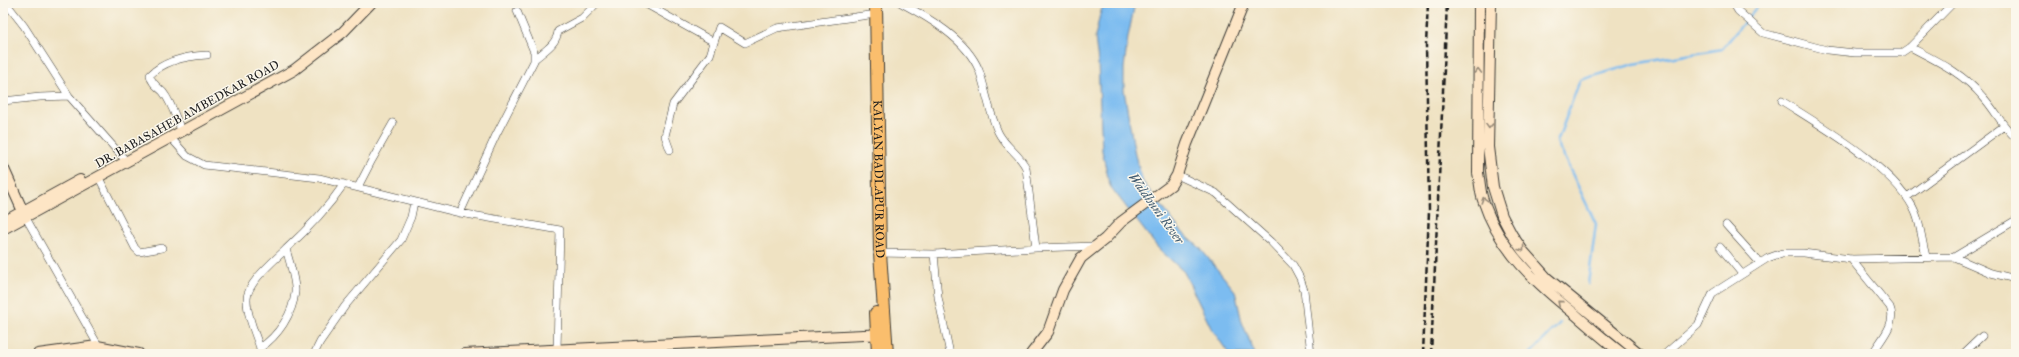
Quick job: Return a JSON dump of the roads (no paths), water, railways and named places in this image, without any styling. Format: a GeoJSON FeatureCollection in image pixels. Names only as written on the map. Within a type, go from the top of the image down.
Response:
{"type":"FeatureCollection","features":[{"type":"Feature","properties":{"kind":"main road","name":"DR. BABASAHEB AMBEDKAR ROAD"},"geometry":{"type":"LineString","coordinates":[[3,229],[24,215],[181,129],[294,70],[314,52],[343,32],[365,3]]}},
{"type":"Feature","properties":{"kind":"main road","name":"DR. BABASAHEB AMBEDKAR ROAD"},"geometry":{"type":"LineString","coordinates":[[357,14],[371,3]]}},
{"type":"Feature","properties":{"kind":"main road","name":"KALYAN BADLAPUR ROAD"},"geometry":{"type":"LineString","coordinates":[[876,3],[877,253]]}},
{"type":"Feature","properties":{"kind":"main road"},"geometry":{"type":"LineString","coordinates":[[1031,354],[1048,332],[1063,290],[1081,258],[1121,222],[1170,185],[1177,175],[1187,144],[1244,3]]}},
{"type":"Feature","properties":{"kind":"main road"},"geometry":{"type":"LineString","coordinates":[[1479,3],[1478,166],[1483,200],[1494,226],[1507,247],[1523,268],[1541,287],[1623,354]]}},
{"type":"Feature","properties":{"kind":"main road"},"geometry":{"type":"LineString","coordinates":[[1491,3],[1489,165],[1493,187],[1502,216],[1512,235],[1547,278],[1640,354]]}},
{"type":"Feature","properties":{"kind":"main road","name":"KALYAN BADLAPUR ROAD"},"geometry":{"type":"LineString","coordinates":[[869,9],[881,334],[878,354]]}},
{"type":"Feature","properties":{"kind":"main road","name":"DR. BABASAHEB AMBEDKAR ROAD"},"geometry":{"type":"LineString","coordinates":[[3,222],[24,215],[99,178],[125,160],[170,138],[181,129]]}},
{"type":"Feature","properties":{"kind":"main road"},"geometry":{"type":"LineString","coordinates":[[1478,166],[1489,165]]}},
{"type":"Feature","properties":{"kind":"main road"},"geometry":{"type":"LineString","coordinates":[[3,167],[24,215]]}},
{"type":"Feature","properties":{"kind":"main road"},"geometry":{"type":"LineString","coordinates":[[1581,320],[1587,311]]}},
{"type":"Feature","properties":{"kind":"main road","name":"KALYAN BADLAPUR ROAD"},"geometry":{"type":"LineString","coordinates":[[881,334],[887,354]]}},
{"type":"Feature","properties":{"kind":"main road"},"geometry":{"type":"LineString","coordinates":[[464,354],[881,334]]}},
{"type":"Feature","properties":{"kind":"main road"},"geometry":{"type":"LineString","coordinates":[[38,354],[100,350],[139,354]]}},
{"type":"Feature","properties":{"kind":"street"},"geometry":{"type":"LineString","coordinates":[[6,3],[24,26],[69,96],[125,160]]}},
{"type":"Feature","properties":{"kind":"street"},"geometry":{"type":"LineString","coordinates":[[460,213],[535,59],[557,38],[558,31],[582,18],[597,3]]}},
{"type":"Feature","properties":{"kind":"street"},"geometry":{"type":"LineString","coordinates":[[644,3],[714,42]]}},
{"type":"Feature","properties":{"kind":"street"},"geometry":{"type":"LineString","coordinates":[[901,3],[934,21],[957,41],[978,70],[1003,142],[1023,162],[1026,168],[1036,248]]}},
{"type":"Feature","properties":{"kind":"street"},"geometry":{"type":"LineString","coordinates":[[1733,3],[1738,11],[1763,33],[1827,50],[1855,53],[1901,53],[1910,47],[1953,3]]}},
{"type":"Feature","properties":{"kind":"street"},"geometry":{"type":"LineString","coordinates":[[670,150],[665,136],[673,104],[710,55],[719,27],[745,43],[778,28],[869,9]]}},
{"type":"Feature","properties":{"kind":"street"},"geometry":{"type":"LineString","coordinates":[[518,11],[534,52],[535,59]]}},
{"type":"Feature","properties":{"kind":"street"},"geometry":{"type":"LineString","coordinates":[[1910,47],[1957,72],[1983,97],[2004,126],[2016,138]]}},
{"type":"Feature","properties":{"kind":"street"},"geometry":{"type":"LineString","coordinates":[[181,129],[170,103],[164,93],[150,80],[150,75],[155,70],[176,60],[191,56],[207,55]]}},
{"type":"Feature","properties":{"kind":"street"},"geometry":{"type":"LineString","coordinates":[[3,101],[40,96],[69,96]]}},
{"type":"Feature","properties":{"kind":"street"},"geometry":{"type":"LineString","coordinates":[[1782,101],[1839,137],[1869,160],[1896,185],[1907,197],[1916,214],[1926,256]]}},
{"type":"Feature","properties":{"kind":"street"},"geometry":{"type":"LineString","coordinates":[[358,188],[393,122]]}},
{"type":"Feature","properties":{"kind":"street"},"geometry":{"type":"LineString","coordinates":[[1907,197],[2004,126]]}},
{"type":"Feature","properties":{"kind":"street"},"geometry":{"type":"LineString","coordinates":[[170,138],[187,156],[204,165],[319,178],[460,213],[560,230],[557,350]]}},
{"type":"Feature","properties":{"kind":"street"},"geometry":{"type":"LineString","coordinates":[[1177,175],[1216,193],[1271,242],[1293,265],[1304,290],[1311,354]]}},
{"type":"Feature","properties":{"kind":"street"},"geometry":{"type":"LineString","coordinates":[[99,178],[135,248],[139,252],[162,248]]}},
{"type":"Feature","properties":{"kind":"street"},"geometry":{"type":"LineString","coordinates":[[286,249],[296,291],[285,323],[269,342],[259,351],[246,299],[250,287],[286,249],[311,226],[344,184]]}},
{"type":"Feature","properties":{"kind":"street"},"geometry":{"type":"LineString","coordinates":[[314,354],[320,342],[345,306],[401,240],[411,217],[414,202]]}},
{"type":"Feature","properties":{"kind":"street"},"geometry":{"type":"LineString","coordinates":[[24,215],[59,274],[100,350]]}},
{"type":"Feature","properties":{"kind":"street"},"geometry":{"type":"LineString","coordinates":[[1954,257],[2016,220]]}},
{"type":"Feature","properties":{"kind":"street"},"geometry":{"type":"LineString","coordinates":[[1726,225],[1760,263]]}},
{"type":"Feature","properties":{"kind":"street"},"geometry":{"type":"LineString","coordinates":[[877,253],[934,254],[1096,246]]}},
{"type":"Feature","properties":{"kind":"street"},"geometry":{"type":"LineString","coordinates":[[1720,246],[1742,274]]}},
{"type":"Feature","properties":{"kind":"street"},"geometry":{"type":"LineString","coordinates":[[1665,354],[1698,325],[1713,293],[1760,263],[1782,253],[1803,253],[1851,259],[1926,256],[1954,257],[1991,273],[2016,279]]}},
{"type":"Feature","properties":{"kind":"street"},"geometry":{"type":"LineString","coordinates":[[934,254],[938,297],[950,354]]}},
{"type":"Feature","properties":{"kind":"street"},"geometry":{"type":"LineString","coordinates":[[1851,259],[1890,306],[1893,315],[1892,322],[1872,354]]}},
{"type":"Feature","properties":{"kind":"street"},"geometry":{"type":"LineString","coordinates":[[1963,354],[1982,336]]}},
{"type":"Feature","properties":{"kind":"water","name":"Waldhuni River"},"geometry":{"type":"Polygon","coordinates":[[[1104,3],[1135,3],[1128,37],[1124,68],[1124,90],[1135,155],[1143,182],[1181,231],[1200,248],[1235,291],[1242,322],[1255,354],[1229,354],[1211,328],[1184,272],[1158,248],[1110,186],[1102,151],[1098,63],[1095,37],[1104,3]]]}},
{"type":"Feature","properties":{"kind":"waterway"},"geometry":{"type":"LineString","coordinates":[[1588,284],[1596,224],[1557,142],[1580,80],[1634,64],[1722,49],[1760,3]]}},
{"type":"Feature","properties":{"kind":"waterway"},"geometry":{"type":"LineString","coordinates":[[1530,354],[1560,323]]}},
{"type":"Feature","properties":{"kind":"railway"},"geometry":{"type":"LineString","coordinates":[[1423,354],[1429,211],[1426,45],[1428,3]]}},
{"type":"Feature","properties":{"kind":"railway"},"geometry":{"type":"LineString","coordinates":[[1431,354],[1447,3]]}}]}
